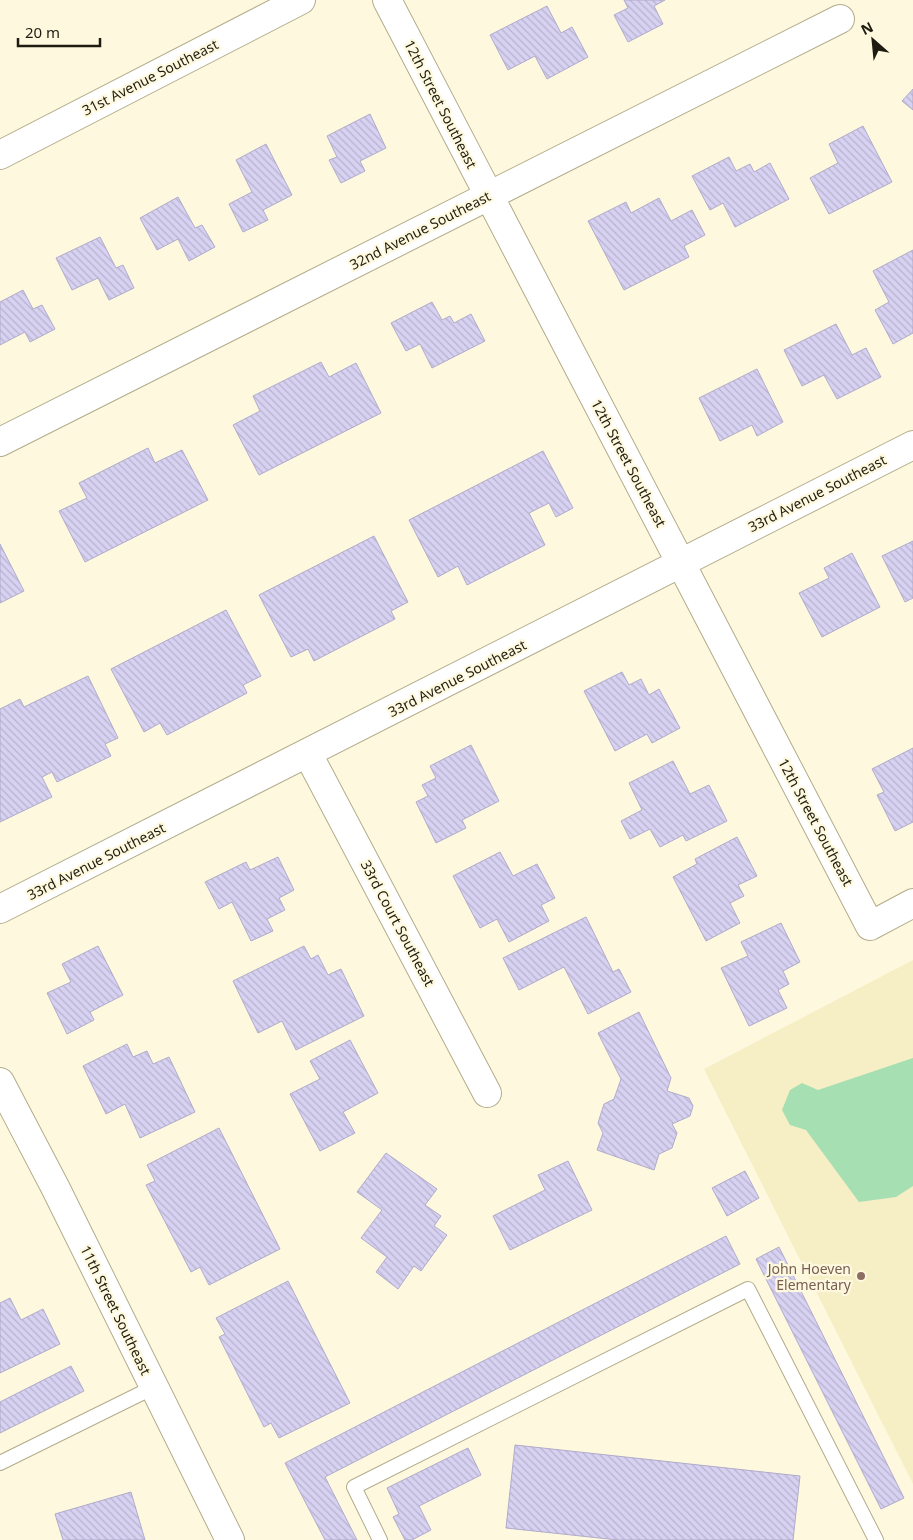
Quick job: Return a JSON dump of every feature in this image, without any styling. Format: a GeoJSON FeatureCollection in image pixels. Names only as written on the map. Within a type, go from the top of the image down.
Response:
{"type":"FeatureCollection","features":[{"type":"Feature","properties":{"kind":"street","name":"31st Avenue Southeast"},"geometry":{"type":"LineString","coordinates":[[0,155],[301,0]]}},
{"type":"Feature","properties":{"kind":"street","name":"12th Street Southeast"},"geometry":{"type":"LineString","coordinates":[[387,0],[870,926],[913,903]]}},
{"type":"Feature","properties":{"kind":"street","name":"32nd Avenue Southeast"},"geometry":{"type":"LineString","coordinates":[[0,442],[840,19]]}},
{"type":"Feature","properties":{"kind":"street","name":"33rd Avenue Southeast"},"geometry":{"type":"LineString","coordinates":[[0,910],[913,445]]}},
{"type":"Feature","properties":{"kind":"street","name":"33rd Court Southeast"},"geometry":{"type":"LineString","coordinates":[[308,754],[487,1093]]}},
{"type":"Feature","properties":{"kind":"street","name":"11th Street Southeast"},"geometry":{"type":"LineString","coordinates":[[0,1082],[55,1187],[230,1540]]}},
{"type":"Feature","properties":{"kind":"lane"},"geometry":{"type":"LineString","coordinates":[[380,1540],[354,1487],[748,1289],[876,1540]]}},
{"type":"Feature","properties":{"kind":"lane"},"geometry":{"type":"LineString","coordinates":[[0,1463],[154,1387]]}},
{"type":"Feature","properties":{"kind":"shaded area","name":"John Hoeven Elementary"},"geometry":{"type":"Polygon","coordinates":[[[913,960],[913,1484],[704,1069],[913,960]]]}},
{"type":"Feature","properties":{"kind":"green space"},"geometry":{"type":"Polygon","coordinates":[[[913,1058],[913,1186],[896,1197],[859,1202],[806,1130],[790,1125],[782,1110],[790,1090],[802,1083],[818,1090],[913,1058]]]}},
{"type":"Feature","properties":{"kind":"building"},"geometry":{"type":"Polygon","coordinates":[[[624,0],[665,0],[654,6],[663,24],[628,42],[614,15],[628,8],[624,0]]]}},
{"type":"Feature","properties":{"kind":"building"},"geometry":{"type":"Polygon","coordinates":[[[547,6],[561,33],[572,27],[588,57],[547,79],[535,56],[508,70],[490,35],[547,6]]]}},
{"type":"Feature","properties":{"kind":"building"},"geometry":{"type":"Polygon","coordinates":[[[913,89],[913,110],[902,101],[913,89]]]}},
{"type":"Feature","properties":{"kind":"building"},"geometry":{"type":"Polygon","coordinates":[[[370,114],[386,148],[360,161],[365,171],[341,183],[329,160],[337,157],[327,136],[370,114]]]}},
{"type":"Feature","properties":{"kind":"building"},"geometry":{"type":"Polygon","coordinates":[[[863,126],[892,182],[829,214],[810,178],[838,163],[829,144],[863,126]]]}},
{"type":"Feature","properties":{"kind":"building"},"geometry":{"type":"Polygon","coordinates":[[[266,144],[292,195],[263,210],[268,220],[243,232],[229,204],[252,192],[236,160],[266,144]]]}},
{"type":"Feature","properties":{"kind":"building"},"geometry":{"type":"Polygon","coordinates":[[[729,157],[736,171],[750,164],[754,172],[770,163],[789,199],[735,227],[723,203],[710,210],[692,176],[729,157]]]}},
{"type":"Feature","properties":{"kind":"building"},"geometry":{"type":"Polygon","coordinates":[[[178,197],[195,228],[202,225],[215,247],[189,261],[178,239],[157,250],[140,218],[178,197]]]}},
{"type":"Feature","properties":{"kind":"building"},"geometry":{"type":"Polygon","coordinates":[[[659,198],[671,221],[692,210],[705,235],[684,246],[689,257],[624,290],[588,221],[626,202],[631,213],[659,198]]]}},
{"type":"Feature","properties":{"kind":"building"},"geometry":{"type":"Polygon","coordinates":[[[100,237],[116,268],[123,265],[134,288],[109,300],[98,278],[72,290],[56,258],[100,237]]]}},
{"type":"Feature","properties":{"kind":"building"},"geometry":{"type":"Polygon","coordinates":[[[913,250],[913,333],[893,344],[875,310],[889,302],[873,271],[913,250]]]}},
{"type":"Feature","properties":{"kind":"building"},"geometry":{"type":"Polygon","coordinates":[[[23,290],[33,309],[42,305],[55,329],[30,342],[25,332],[0,345],[0,302],[23,290]]]}},
{"type":"Feature","properties":{"kind":"building"},"geometry":{"type":"Polygon","coordinates":[[[432,302],[442,320],[450,316],[454,323],[471,314],[485,341],[432,368],[420,344],[406,351],[391,323],[432,302]]]}},
{"type":"Feature","properties":{"kind":"building"},"geometry":{"type":"Polygon","coordinates":[[[836,324],[852,355],[866,348],[881,377],[837,399],[824,375],[802,386],[784,350],[836,324]]]}},
{"type":"Feature","properties":{"kind":"building"},"geometry":{"type":"Polygon","coordinates":[[[321,362],[329,377],[356,363],[381,413],[259,475],[233,425],[260,411],[253,396],[321,362]]]}},
{"type":"Feature","properties":{"kind":"building"},"geometry":{"type":"Polygon","coordinates":[[[757,369],[783,422],[757,436],[752,425],[720,441],[699,398],[757,369]]]}},
{"type":"Feature","properties":{"kind":"building"},"geometry":{"type":"Polygon","coordinates":[[[148,448],[155,463],[182,450],[208,500],[85,562],[59,511],[87,498],[79,483],[148,448]]]}},
{"type":"Feature","properties":{"kind":"building"},"geometry":{"type":"Polygon","coordinates":[[[543,451],[573,508],[556,517],[549,503],[529,513],[545,545],[467,585],[458,566],[438,577],[409,520],[543,451]]]}},
{"type":"Feature","properties":{"kind":"building"},"geometry":{"type":"Polygon","coordinates":[[[374,536],[408,602],[391,611],[395,619],[314,661],[308,649],[291,657],[259,595],[374,536]]]}},
{"type":"Feature","properties":{"kind":"building"},"geometry":{"type":"Polygon","coordinates":[[[913,541],[913,598],[905,602],[882,556],[913,541]]]}},
{"type":"Feature","properties":{"kind":"building"},"geometry":{"type":"Polygon","coordinates":[[[0,544],[24,591],[0,603],[0,544]]]}},
{"type":"Feature","properties":{"kind":"building"},"geometry":{"type":"Polygon","coordinates":[[[852,553],[880,607],[822,637],[799,593],[829,578],[824,568],[852,553]]]}},
{"type":"Feature","properties":{"kind":"building"},"geometry":{"type":"Polygon","coordinates":[[[226,610],[261,676],[243,685],[247,693],[167,735],[160,723],[144,732],[111,669],[226,610]]]}},
{"type":"Feature","properties":{"kind":"building"},"geometry":{"type":"Polygon","coordinates":[[[622,672],[629,685],[641,679],[649,695],[659,689],[680,728],[652,743],[647,734],[615,751],[584,691],[622,672]]]}},
{"type":"Feature","properties":{"kind":"building"},"geometry":{"type":"Polygon","coordinates":[[[88,676],[118,738],[105,744],[111,756],[57,782],[52,772],[42,777],[52,797],[0,822],[0,709],[20,699],[24,707],[88,676]]]}},
{"type":"Feature","properties":{"kind":"building"},"geometry":{"type":"Polygon","coordinates":[[[471,745],[499,801],[462,820],[466,828],[436,843],[416,802],[428,796],[422,785],[436,778],[430,766],[471,745]]]}},
{"type":"Feature","properties":{"kind":"building"},"geometry":{"type":"Polygon","coordinates":[[[913,748],[913,822],[895,831],[877,795],[884,792],[872,769],[913,748]]]}},
{"type":"Feature","properties":{"kind":"building"},"geometry":{"type":"Polygon","coordinates":[[[673,761],[690,794],[709,785],[727,821],[686,841],[683,835],[660,847],[650,829],[630,839],[621,821],[642,810],[629,783],[673,761]]]}},
{"type":"Feature","properties":{"kind":"building"},"geometry":{"type":"Polygon","coordinates":[[[737,837],[757,876],[738,885],[744,896],[730,903],[740,923],[706,941],[673,877],[697,864],[695,859],[737,837]]]}},
{"type":"Feature","properties":{"kind":"building"},"geometry":{"type":"Polygon","coordinates":[[[500,852],[513,876],[537,864],[555,898],[541,905],[549,921],[509,942],[497,919],[480,928],[453,876],[500,852]]]}},
{"type":"Feature","properties":{"kind":"building"},"geometry":{"type":"Polygon","coordinates":[[[278,857],[294,890],[279,898],[285,910],[267,919],[273,931],[251,941],[232,902],[219,909],[205,882],[246,862],[250,870],[278,857]]]}},
{"type":"Feature","properties":{"kind":"building"},"geometry":{"type":"Polygon","coordinates":[[[586,917],[613,972],[619,969],[631,992],[588,1014],[564,967],[519,990],[503,958],[586,917]]]}},
{"type":"Feature","properties":{"kind":"building"},"geometry":{"type":"Polygon","coordinates":[[[781,923],[800,962],[783,971],[789,984],[778,990],[787,1008],[749,1026],[721,968],[748,956],[741,942],[781,923]]]}},
{"type":"Feature","properties":{"kind":"building"},"geometry":{"type":"Polygon","coordinates":[[[98,946],[123,995],[90,1012],[94,1020],[67,1034],[47,993],[71,982],[62,964],[98,946]]]}},
{"type":"Feature","properties":{"kind":"building"},"geometry":{"type":"Polygon","coordinates":[[[304,946],[311,959],[318,955],[328,975],[341,969],[364,1016],[296,1050],[282,1021],[258,1033],[233,981],[304,946]]]}},
{"type":"Feature","properties":{"kind":"building"},"geometry":{"type":"Polygon","coordinates":[[[639,1012],[671,1078],[667,1091],[689,1098],[693,1106],[690,1116],[672,1124],[677,1133],[672,1148],[659,1154],[654,1170],[597,1150],[603,1133],[598,1123],[604,1104],[614,1099],[621,1079],[598,1033],[639,1012]]]}},
{"type":"Feature","properties":{"kind":"building"},"geometry":{"type":"Polygon","coordinates":[[[350,1040],[378,1093],[343,1112],[355,1133],[320,1151],[290,1094],[320,1079],[310,1061],[350,1040]]]}},
{"type":"Feature","properties":{"kind":"building"},"geometry":{"type":"Polygon","coordinates":[[[127,1044],[133,1057],[147,1051],[153,1064],[169,1057],[195,1112],[140,1138],[125,1104],[106,1114],[83,1066],[127,1044]]]}},
{"type":"Feature","properties":{"kind":"building"},"geometry":{"type":"Polygon","coordinates":[[[219,1128],[280,1249],[209,1285],[200,1267],[191,1272],[146,1185],[155,1181],[147,1165],[219,1128]]]}},
{"type":"Feature","properties":{"kind":"building"},"geometry":{"type":"Polygon","coordinates":[[[386,1153],[437,1189],[425,1205],[441,1216],[434,1226],[447,1235],[421,1271],[414,1266],[398,1289],[376,1272],[387,1257],[361,1238],[382,1210],[357,1192],[386,1153]]]}},
{"type":"Feature","properties":{"kind":"building"},"geometry":{"type":"Polygon","coordinates":[[[568,1161],[592,1210],[510,1250],[493,1216],[545,1190],[538,1175],[568,1161]]]}},
{"type":"Feature","properties":{"kind":"building"},"geometry":{"type":"Polygon","coordinates":[[[745,1171],[759,1198],[727,1216],[712,1188],[745,1171]]]}},
{"type":"Feature","properties":{"kind":"building"},"geometry":{"type":"Polygon","coordinates":[[[726,1236],[740,1264],[325,1477],[357,1540],[325,1540],[285,1463],[726,1236]]]}},
{"type":"Feature","properties":{"kind":"building"},"geometry":{"type":"Polygon","coordinates":[[[779,1247],[904,1498],[881,1509],[756,1259],[779,1247]]]}},
{"type":"Feature","properties":{"kind":"building"},"geometry":{"type":"Polygon","coordinates":[[[288,1281],[350,1403],[279,1438],[271,1423],[264,1427],[219,1337],[225,1334],[216,1318],[288,1281]]]}},
{"type":"Feature","properties":{"kind":"building"},"geometry":{"type":"Polygon","coordinates":[[[10,1298],[21,1320],[43,1309],[60,1344],[0,1373],[0,1303],[10,1298]]]}},
{"type":"Feature","properties":{"kind":"building"},"geometry":{"type":"Polygon","coordinates":[[[71,1366],[84,1391],[0,1433],[0,1402],[71,1366]]]}},
{"type":"Feature","properties":{"kind":"building"},"geometry":{"type":"Polygon","coordinates":[[[515,1445],[800,1476],[793,1540],[618,1540],[506,1528],[515,1445]]]}},
{"type":"Feature","properties":{"kind":"building"},"geometry":{"type":"Polygon","coordinates":[[[468,1448],[481,1475],[419,1506],[431,1530],[412,1540],[405,1540],[393,1517],[399,1514],[387,1488],[468,1448]]]}},
{"type":"Feature","properties":{"kind":"building"},"geometry":{"type":"Polygon","coordinates":[[[131,1492],[145,1540],[63,1540],[55,1514],[131,1492]]]}},
{"type":"Feature","properties":{"kind":"place","name":"John Hoeven Elementary"},"geometry":{"type":"Point","coordinates":[861,1276]}}]}
